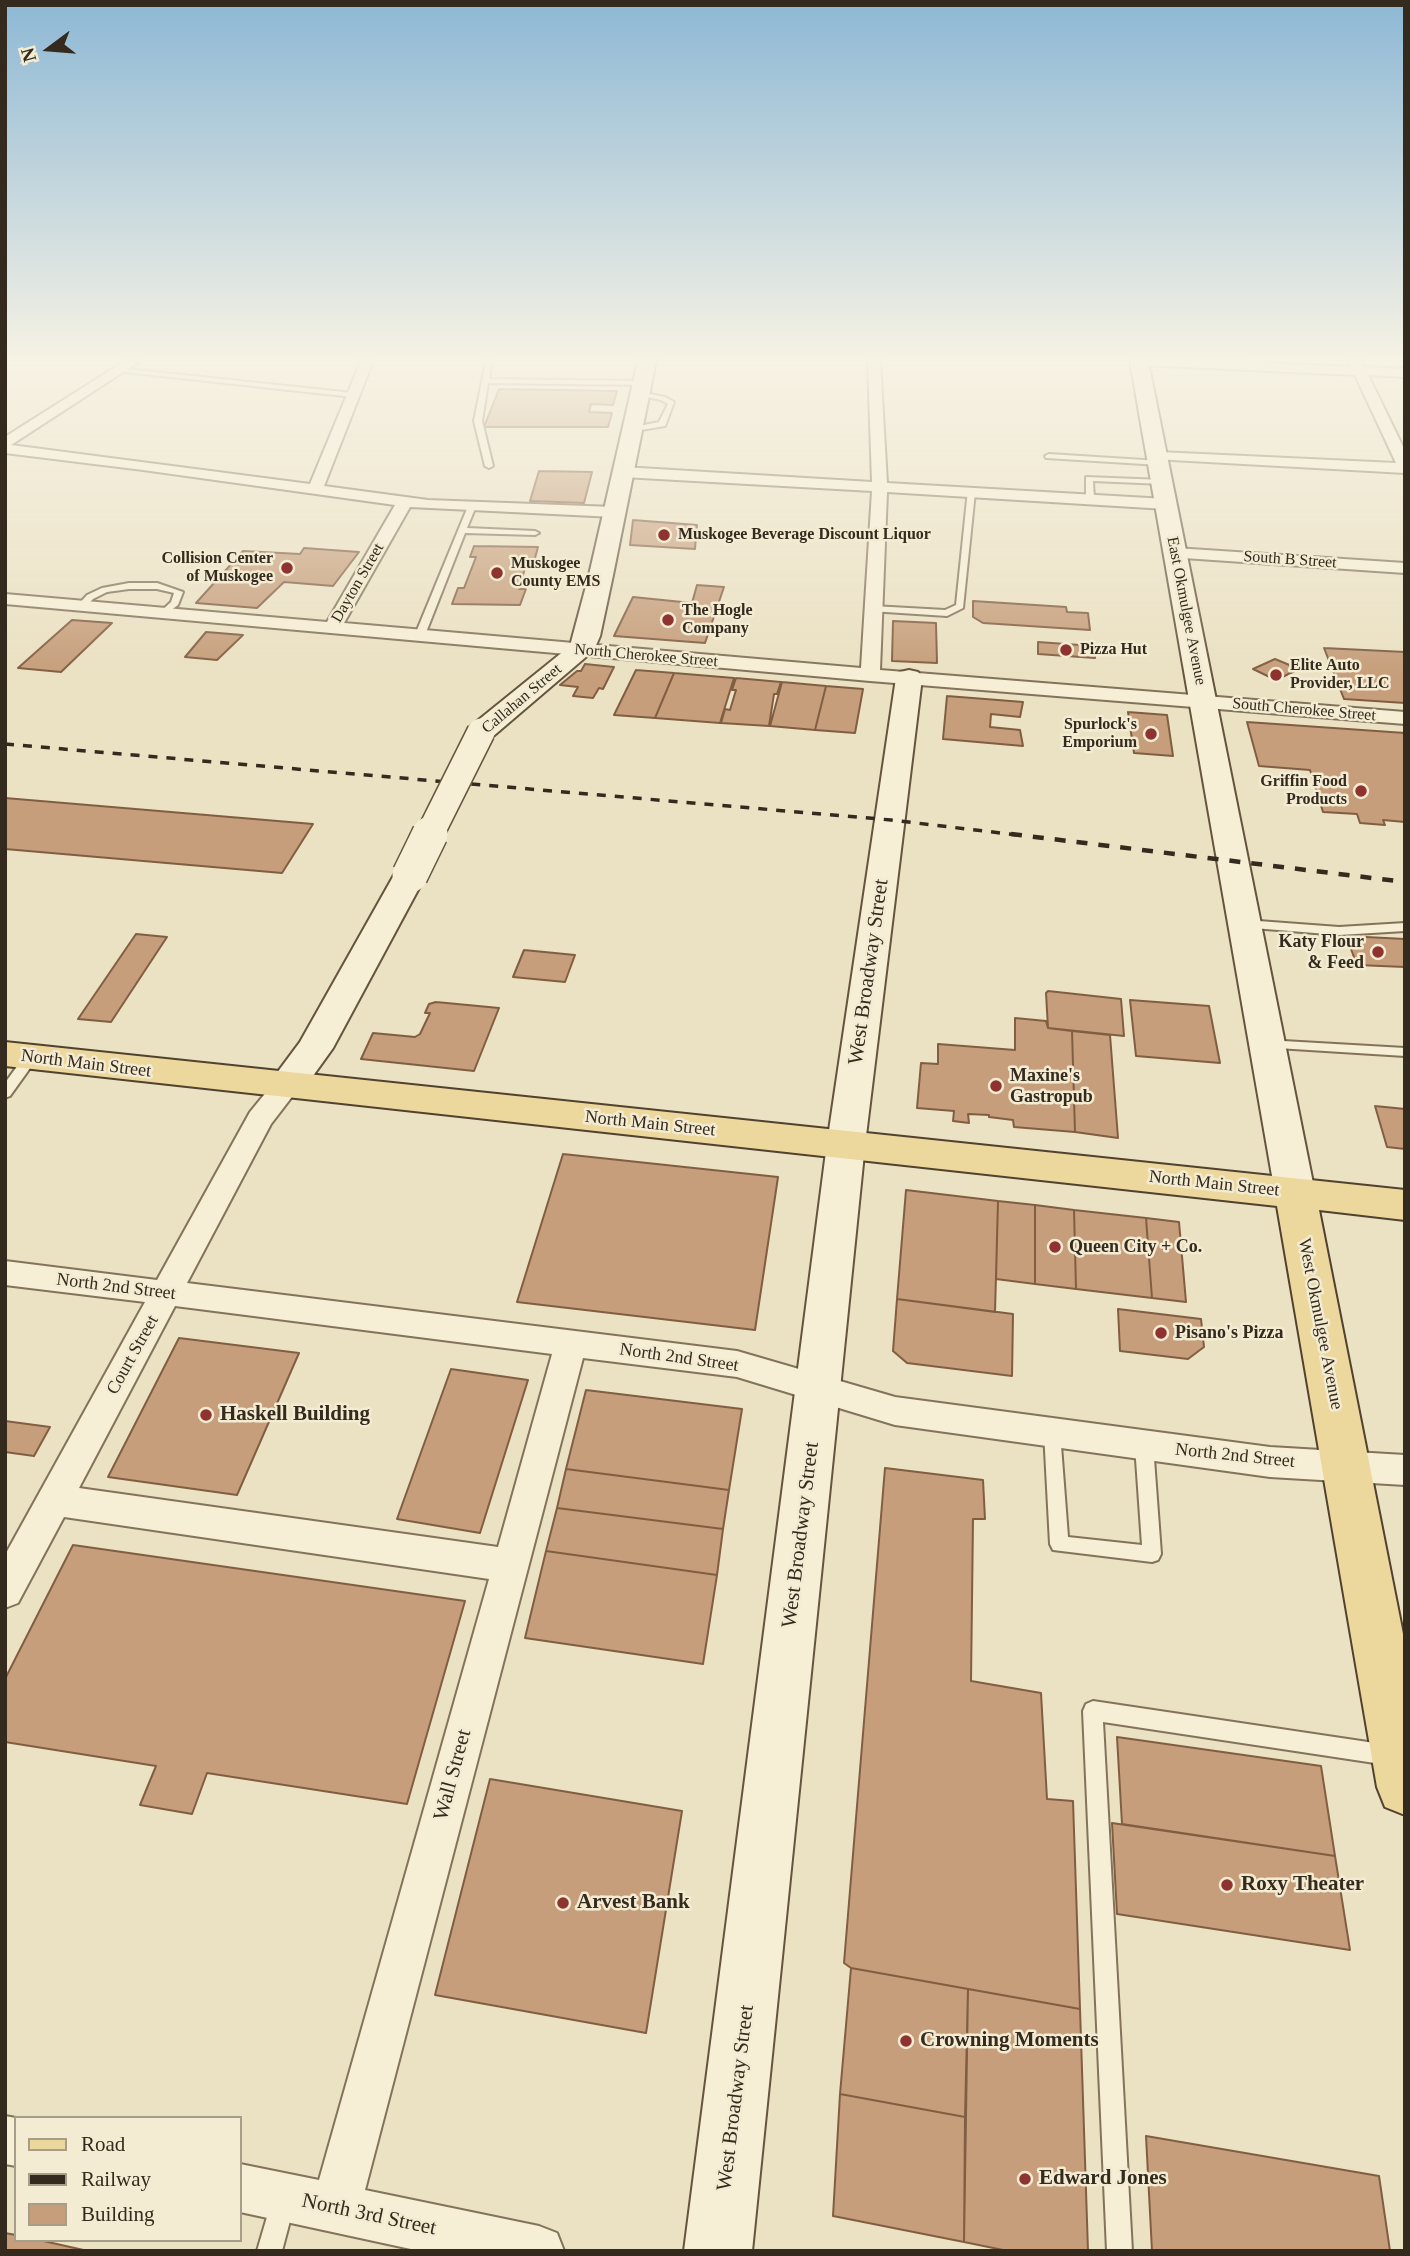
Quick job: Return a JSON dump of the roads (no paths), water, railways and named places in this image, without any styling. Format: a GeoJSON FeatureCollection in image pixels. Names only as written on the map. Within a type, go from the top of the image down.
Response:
{"type":"FeatureCollection","features":[{"type":"Feature","properties":{"kind":"main road","name":"North Main Street"},"geometry":{"type":"LineString","coordinates":[[18,1055],[1405,1205]]}},
{"type":"Feature","properties":{"kind":"main road","name":"West Okmulgee Avenue"},"geometry":{"type":"LineString","coordinates":[[1295,1194],[1402,1772]]}},
{"type":"Feature","properties":{"kind":"street"},"geometry":{"type":"LineString","coordinates":[[153,466],[405,502],[614,512]]}},
{"type":"Feature","properties":{"kind":"street"},"geometry":{"type":"LineString","coordinates":[[315,490],[324,466]]}},
{"type":"Feature","properties":{"kind":"street"},"geometry":{"type":"LineString","coordinates":[[581,650],[587,636],[624,466]]}},
{"type":"Feature","properties":{"kind":"street"},"geometry":{"type":"LineString","coordinates":[[870,675],[879,466]]}},
{"type":"Feature","properties":{"kind":"street","name":"East Okmulgee Avenue"},"geometry":{"type":"LineString","coordinates":[[1160,466],[1234,862]]}},
{"type":"Feature","properties":{"kind":"street"},"geometry":{"type":"LineString","coordinates":[[623,472],[1090,499],[1162,476],[1405,467]]}},
{"type":"Feature","properties":{"kind":"street","name":"Dayton Street"},"geometry":{"type":"LineString","coordinates":[[332,628],[405,502]]}},
{"type":"Feature","properties":{"kind":"street","name":"South B Street"},"geometry":{"type":"LineString","coordinates":[[1175,552],[1405,568]]}},
{"type":"Feature","properties":{"kind":"street","name":"North Cherokee Street"},"geometry":{"type":"LineString","coordinates":[[5,599],[1204,702]]}},
{"type":"Feature","properties":{"kind":"street","name":"Callahan Street"},"geometry":{"type":"LineString","coordinates":[[286,1085],[315,1048],[410,875],[481,732],[581,650]]}},
{"type":"Feature","properties":{"kind":"street","name":"West Broadway Street"},"geometry":{"type":"LineString","coordinates":[[718,2251],[846,1144],[909,678]]}},
{"type":"Feature","properties":{"kind":"street","name":"South Cherokee Street"},"geometry":{"type":"LineString","coordinates":[[1204,702],[1405,718]]}},
{"type":"Feature","properties":{"kind":"street","name":"West Okmulgee Avenue"},"geometry":{"type":"LineString","coordinates":[[1234,862],[1295,1194]]}},
{"type":"Feature","properties":{"kind":"street","name":"Court Street"},"geometry":{"type":"LineString","coordinates":[[5,1591],[260,1119],[286,1085]]}},
{"type":"Feature","properties":{"kind":"street","name":"North 2nd Street"},"geometry":{"type":"LineString","coordinates":[[5,1273],[737,1364],[895,1411],[1270,1462],[1405,1470]]}},
{"type":"Feature","properties":{"kind":"street","name":"Wall Street"},"geometry":{"type":"LineString","coordinates":[[335,2207],[570,1344]]}},
{"type":"Feature","properties":{"kind":"street"},"geometry":{"type":"LineString","coordinates":[[54,1500],[510,1565]]}},
{"type":"Feature","properties":{"kind":"street","name":"North 3rd Street"},"geometry":{"type":"LineString","coordinates":[[262,2193],[539,2251]]}},
{"type":"Feature","properties":{"kind":"lane"},"geometry":{"type":"LineString","coordinates":[[1107,466],[1162,476]]}},
{"type":"Feature","properties":{"kind":"lane"},"geometry":{"type":"LineString","coordinates":[[1090,499],[1088,480],[1162,476]]}},
{"type":"Feature","properties":{"kind":"lane"},"geometry":{"type":"LineString","coordinates":[[873,610],[947,613],[960,606],[971,492]]}},
{"type":"Feature","properties":{"kind":"lane"},"geometry":{"type":"LineString","coordinates":[[420,635],[472,506]]}},
{"type":"Feature","properties":{"kind":"lane"},"geometry":{"type":"LineString","coordinates":[[463,530],[535,533]]}},
{"type":"Feature","properties":{"kind":"lane"},"geometry":{"type":"LineString","coordinates":[[81,606],[90,597],[105,590],[129,586],[157,586],[179,592],[175,603],[163,613]]}},
{"type":"Feature","properties":{"kind":"lane"},"geometry":{"type":"LineString","coordinates":[[1245,924],[1339,931],[1405,928]]}},
{"type":"Feature","properties":{"kind":"lane"},"geometry":{"type":"LineString","coordinates":[[1266,1045],[1405,1052]]}},
{"type":"Feature","properties":{"kind":"lane"},"geometry":{"type":"LineString","coordinates":[[5,1093],[18,1055]]}},
{"type":"Feature","properties":{"kind":"lane"},"geometry":{"type":"LineString","coordinates":[[1052,1432],[1059,1544],[1152,1554],[1144,1446]]}},
{"type":"Feature","properties":{"kind":"lane"},"geometry":{"type":"LineString","coordinates":[[1120,2251],[1093,1711],[1402,1772]]}},
{"type":"Feature","properties":{"kind":"lane"},"geometry":{"type":"LineString","coordinates":[[262,2193],[269,2251]]}},
{"type":"Feature","properties":{"kind":"railway"},"geometry":{"type":"LineString","coordinates":[[5,744],[891,820],[1026,836]]}},
{"type":"Feature","properties":{"kind":"railway"},"geometry":{"type":"LineString","coordinates":[[1011,834],[1405,882]]}},
{"type":"Feature","properties":{"kind":"place","name":"Muskogee Beverage Discount Liquor"},"geometry":{"type":"Point","coordinates":[664,535]}},
{"type":"Feature","properties":{"kind":"place","name":"Collision Center of Muskogee"},"geometry":{"type":"Point","coordinates":[287,568]}},
{"type":"Feature","properties":{"kind":"place","name":"Muskogee County EMS"},"geometry":{"type":"Point","coordinates":[497,573]}},
{"type":"Feature","properties":{"kind":"place","name":"The Hogle Company"},"geometry":{"type":"Point","coordinates":[668,620]}},
{"type":"Feature","properties":{"kind":"place","name":"Pizza Hut"},"geometry":{"type":"Point","coordinates":[1066,650]}},
{"type":"Feature","properties":{"kind":"place","name":"Elite Auto Provider, LLC"},"geometry":{"type":"Point","coordinates":[1276,675]}},
{"type":"Feature","properties":{"kind":"place","name":"Spurlock's Emporium"},"geometry":{"type":"Point","coordinates":[1151,734]}},
{"type":"Feature","properties":{"kind":"place","name":"Griffin Food Products"},"geometry":{"type":"Point","coordinates":[1361,791]}},
{"type":"Feature","properties":{"kind":"place","name":"Katy Flour & Feed"},"geometry":{"type":"Point","coordinates":[1378,952]}},
{"type":"Feature","properties":{"kind":"place","name":"Maxine's Gastropub"},"geometry":{"type":"Point","coordinates":[996,1086]}},
{"type":"Feature","properties":{"kind":"place","name":"Queen City + Co."},"geometry":{"type":"Point","coordinates":[1055,1247]}},
{"type":"Feature","properties":{"kind":"place","name":"Pisano's Pizza"},"geometry":{"type":"Point","coordinates":[1161,1333]}},
{"type":"Feature","properties":{"kind":"place","name":"Haskell Building"},"geometry":{"type":"Point","coordinates":[206,1415]}},
{"type":"Feature","properties":{"kind":"place","name":"Roxy Theater"},"geometry":{"type":"Point","coordinates":[1227,1885]}},
{"type":"Feature","properties":{"kind":"place","name":"Arvest Bank"},"geometry":{"type":"Point","coordinates":[563,1903]}},
{"type":"Feature","properties":{"kind":"place","name":"Crowning Moments"},"geometry":{"type":"Point","coordinates":[906,2041]}},
{"type":"Feature","properties":{"kind":"place","name":"Edward Jones"},"geometry":{"type":"Point","coordinates":[1025,2179]}}]}
